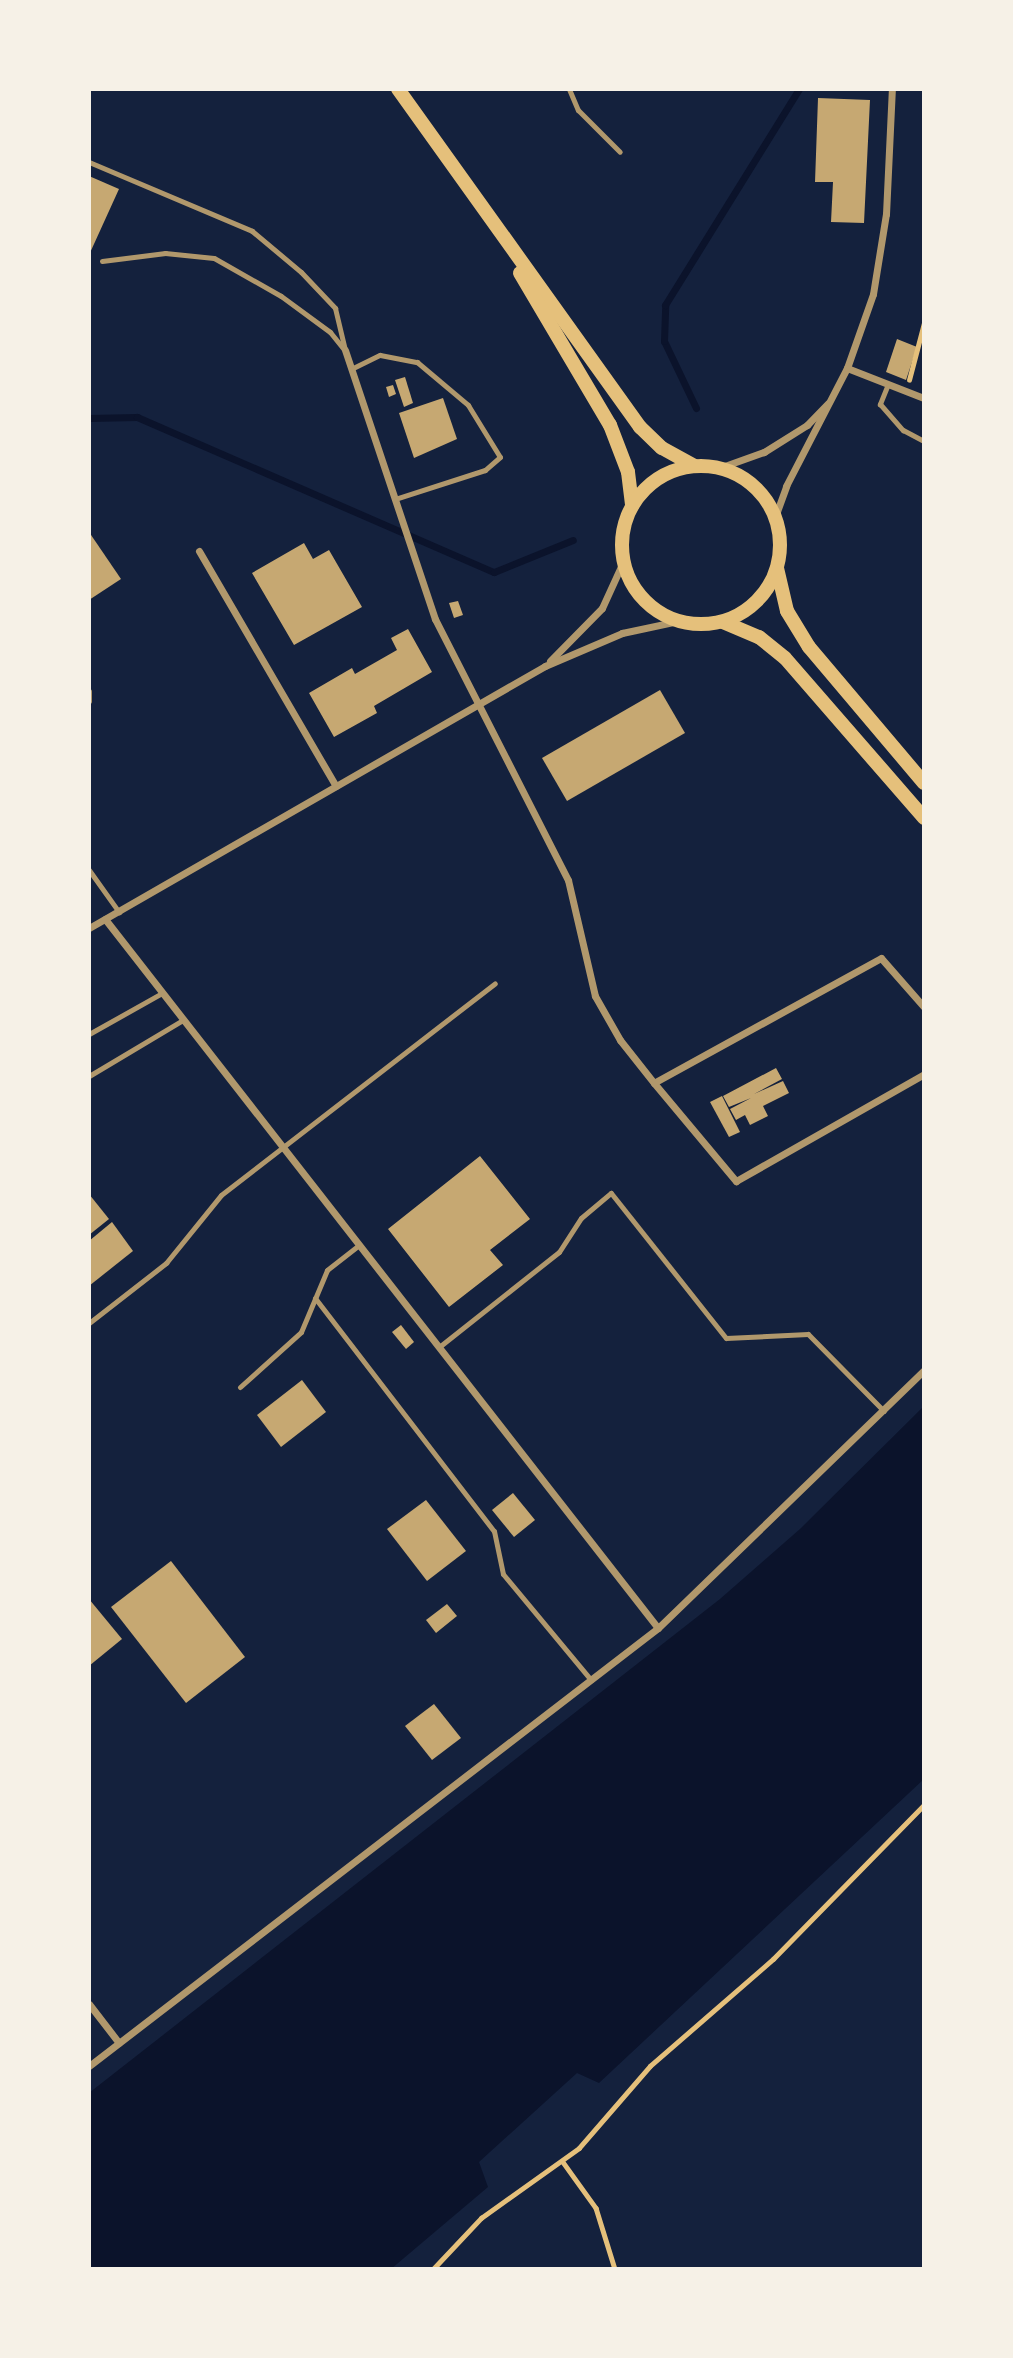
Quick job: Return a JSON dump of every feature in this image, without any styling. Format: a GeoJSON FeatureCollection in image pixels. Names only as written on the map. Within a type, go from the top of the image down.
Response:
{"type":"FeatureCollection","features":[{"type":"Feature","properties":{"kind":"main road"},"geometry":{"type":"LineString","coordinates":[[398,89],[493,226],[640,427],[662,448],[694,466]]}},
{"type":"Feature","properties":{"kind":"main road"},"geometry":{"type":"LineString","coordinates":[[493,226],[610,425],[628,472],[632,506]]}},
{"type":"Feature","properties":{"kind":"main road"},"geometry":{"type":"LineString","coordinates":[[924,783],[809,647],[787,611],[777,568],[780,547],[775,517],[753,485],[719,468],[694,466],[658,478],[632,506],[622,533],[623,562],[643,599],[678,621],[723,622],[778,650],[924,818]]}},
{"type":"Feature","properties":{"kind":"main road"},"geometry":{"type":"LineString","coordinates":[[723,622],[753,605],[777,568]]}},
{"type":"Feature","properties":{"kind":"street"},"geometry":{"type":"LineString","coordinates":[[775,517],[786,486],[847,368],[881,257],[892,89]]}},
{"type":"Feature","properties":{"kind":"street"},"geometry":{"type":"LineString","coordinates":[[345,350],[354,368],[414,556],[443,636],[568,880],[595,996],[620,1040],[654,1083],[736,1181],[924,1074]]}},
{"type":"Feature","properties":{"kind":"street"},"geometry":{"type":"LineString","coordinates":[[847,368],[924,398]]}},
{"type":"Feature","properties":{"kind":"street"},"geometry":{"type":"LineString","coordinates":[[719,468],[750,458],[798,431],[837,391]]}},
{"type":"Feature","properties":{"kind":"street"},"geometry":{"type":"LineString","coordinates":[[200,551],[336,786]]}},
{"type":"Feature","properties":{"kind":"street"},"geometry":{"type":"LineString","coordinates":[[545,666],[602,608],[623,562]]}},
{"type":"Feature","properties":{"kind":"street"},"geometry":{"type":"LineString","coordinates":[[89,928],[545,666],[622,633],[678,621]]}},
{"type":"Feature","properties":{"kind":"street"},"geometry":{"type":"LineString","coordinates":[[105,919],[658,1628]]}},
{"type":"Feature","properties":{"kind":"street"},"geometry":{"type":"LineString","coordinates":[[654,1083],[881,958],[924,1007]]}},
{"type":"Feature","properties":{"kind":"street"},"geometry":{"type":"LineString","coordinates":[[89,2066],[658,1628],[924,1370]]}},
{"type":"Feature","properties":{"kind":"street"},"geometry":{"type":"LineString","coordinates":[[89,2004],[119,2043]]}},
{"type":"Feature","properties":{"kind":"lane"},"geometry":{"type":"LineString","coordinates":[[569,89],[578,110],[620,152]]}},
{"type":"Feature","properties":{"kind":"lane"},"geometry":{"type":"LineString","coordinates":[[89,162],[252,231],[301,272],[335,309],[345,350]]}},
{"type":"Feature","properties":{"kind":"lane"},"geometry":{"type":"LineString","coordinates":[[102,261],[165,253],[214,258],[290,302],[330,332],[345,350]]}},
{"type":"Feature","properties":{"kind":"lane"},"geometry":{"type":"LineString","coordinates":[[354,368],[380,355],[417,362],[468,405],[500,457],[485,470],[396,499]]}},
{"type":"Feature","properties":{"kind":"lane"},"geometry":{"type":"LineString","coordinates":[[888,384],[880,404],[903,430],[924,441]]}},
{"type":"Feature","properties":{"kind":"lane"},"geometry":{"type":"LineString","coordinates":[[89,691],[89,701]]}},
{"type":"Feature","properties":{"kind":"lane"},"geometry":{"type":"LineString","coordinates":[[89,870],[118,912]]}},
{"type":"Feature","properties":{"kind":"lane"},"geometry":{"type":"LineString","coordinates":[[89,1323],[166,1263],[221,1195],[495,983]]}},
{"type":"Feature","properties":{"kind":"lane"},"geometry":{"type":"LineString","coordinates":[[89,1034],[162,993]]}},
{"type":"Feature","properties":{"kind":"lane"},"geometry":{"type":"LineString","coordinates":[[89,1076],[183,1020]]}},
{"type":"Feature","properties":{"kind":"lane"},"geometry":{"type":"LineString","coordinates":[[439,1348],[559,1252],[581,1217],[611,1193],[726,1338],[808,1334],[884,1411]]}},
{"type":"Feature","properties":{"kind":"lane"},"geometry":{"type":"LineString","coordinates":[[240,1387],[301,1332],[327,1270],[359,1245]]}},
{"type":"Feature","properties":{"kind":"lane"},"geometry":{"type":"LineString","coordinates":[[315,1298],[494,1531],[503,1574],[591,1680]]}},
{"type":"Feature","properties":{"kind":"path"},"geometry":{"type":"LineString","coordinates":[[906,391],[924,323]]}},
{"type":"Feature","properties":{"kind":"path"},"geometry":{"type":"LineString","coordinates":[[433,2269],[481,2218],[563,2162],[593,2135],[650,2066],[773,1959],[924,1805]]}},
{"type":"Feature","properties":{"kind":"path"},"geometry":{"type":"LineString","coordinates":[[563,2162],[596,2208],[615,2269]]}},
{"type":"Feature","properties":{"kind":"water"},"geometry":{"type":"Polygon","coordinates":[[[924,1406],[924,1779],[599,2083],[577,2073],[479,2162],[488,2187],[391,2269],[89,2269],[89,2093],[720,1599],[800,1529],[924,1406]]]}},
{"type":"Feature","properties":{"kind":"building"},"geometry":{"type":"Polygon","coordinates":[[[818,98],[870,100],[864,223],[831,222],[833,182],[815,182],[818,98]]]}},
{"type":"Feature","properties":{"kind":"building"},"geometry":{"type":"Polygon","coordinates":[[[89,176],[119,189],[89,255],[89,176]]]}},
{"type":"Feature","properties":{"kind":"building"},"geometry":{"type":"Polygon","coordinates":[[[897,339],[917,347],[906,380],[886,372],[897,339]]]}},
{"type":"Feature","properties":{"kind":"building"},"geometry":{"type":"Polygon","coordinates":[[[405,377],[413,403],[404,407],[395,380],[405,377]]]}},
{"type":"Feature","properties":{"kind":"building"},"geometry":{"type":"Polygon","coordinates":[[[393,385],[396,394],[389,397],[386,387],[393,385]]]}},
{"type":"Feature","properties":{"kind":"building"},"geometry":{"type":"Polygon","coordinates":[[[443,398],[457,439],[414,458],[399,413],[443,398]]]}},
{"type":"Feature","properties":{"kind":"building"},"geometry":{"type":"Polygon","coordinates":[[[89,532],[121,579],[89,600],[89,532]]]}},
{"type":"Feature","properties":{"kind":"building"},"geometry":{"type":"Polygon","coordinates":[[[304,543],[313,559],[329,550],[362,607],[294,645],[252,573],[304,543]]]}},
{"type":"Feature","properties":{"kind":"building"},"geometry":{"type":"Polygon","coordinates":[[[458,601],[463,615],[454,618],[449,603],[458,601]]]}},
{"type":"Feature","properties":{"kind":"building"},"geometry":{"type":"Polygon","coordinates":[[[408,629],[432,672],[374,706],[377,713],[334,737],[309,693],[352,668],[355,674],[397,650],[391,638],[408,629]]]}},
{"type":"Feature","properties":{"kind":"building"},"geometry":{"type":"Polygon","coordinates":[[[660,690],[685,733],[567,801],[542,758],[660,690]]]}},
{"type":"Feature","properties":{"kind":"building"},"geometry":{"type":"Polygon","coordinates":[[[776,1068],[782,1079],[754,1094],[783,1081],[789,1093],[763,1106],[768,1116],[750,1125],[745,1115],[736,1120],[730,1109],[751,1098],[729,1107],[723,1096],[776,1068]]]}},
{"type":"Feature","properties":{"kind":"building"},"geometry":{"type":"Polygon","coordinates":[[[722,1096],[740,1132],[729,1137],[710,1102],[722,1096]]]}},
{"type":"Feature","properties":{"kind":"building"},"geometry":{"type":"Polygon","coordinates":[[[480,1156],[530,1219],[490,1250],[503,1265],[449,1307],[388,1229],[480,1156]]]}},
{"type":"Feature","properties":{"kind":"building"},"geometry":{"type":"Polygon","coordinates":[[[89,1194],[109,1219],[89,1235],[89,1194]]]}},
{"type":"Feature","properties":{"kind":"building"},"geometry":{"type":"Polygon","coordinates":[[[112,1222],[133,1251],[89,1286],[89,1241],[112,1222]]]}},
{"type":"Feature","properties":{"kind":"building"},"geometry":{"type":"Polygon","coordinates":[[[401,1325],[414,1342],[406,1349],[392,1332],[401,1325]]]}},
{"type":"Feature","properties":{"kind":"building"},"geometry":{"type":"Polygon","coordinates":[[[302,1380],[326,1412],[281,1447],[257,1415],[302,1380]]]}},
{"type":"Feature","properties":{"kind":"building"},"geometry":{"type":"Polygon","coordinates":[[[513,1493],[535,1520],[514,1537],[492,1510],[513,1493]]]}},
{"type":"Feature","properties":{"kind":"building"},"geometry":{"type":"Polygon","coordinates":[[[426,1500],[466,1551],[427,1581],[387,1529],[426,1500]]]}},
{"type":"Feature","properties":{"kind":"building"},"geometry":{"type":"Polygon","coordinates":[[[171,1561],[245,1657],[186,1703],[111,1607],[171,1561]]]}},
{"type":"Feature","properties":{"kind":"building"},"geometry":{"type":"Polygon","coordinates":[[[89,1599],[122,1639],[89,1666],[89,1599]]]}},
{"type":"Feature","properties":{"kind":"building"},"geometry":{"type":"Polygon","coordinates":[[[447,1604],[457,1616],[436,1633],[426,1620],[447,1604]]]}},
{"type":"Feature","properties":{"kind":"building"},"geometry":{"type":"Polygon","coordinates":[[[434,1704],[461,1738],[432,1760],[405,1726],[434,1704]]]}},
{"type":"Feature","properties":{"kind":"waterway"},"geometry":{"type":"LineString","coordinates":[[696,408],[664,341],[665,305],[799,89]]}},
{"type":"Feature","properties":{"kind":"waterway"},"geometry":{"type":"LineString","coordinates":[[89,418],[137,417],[494,572],[573,540]]}}]}
